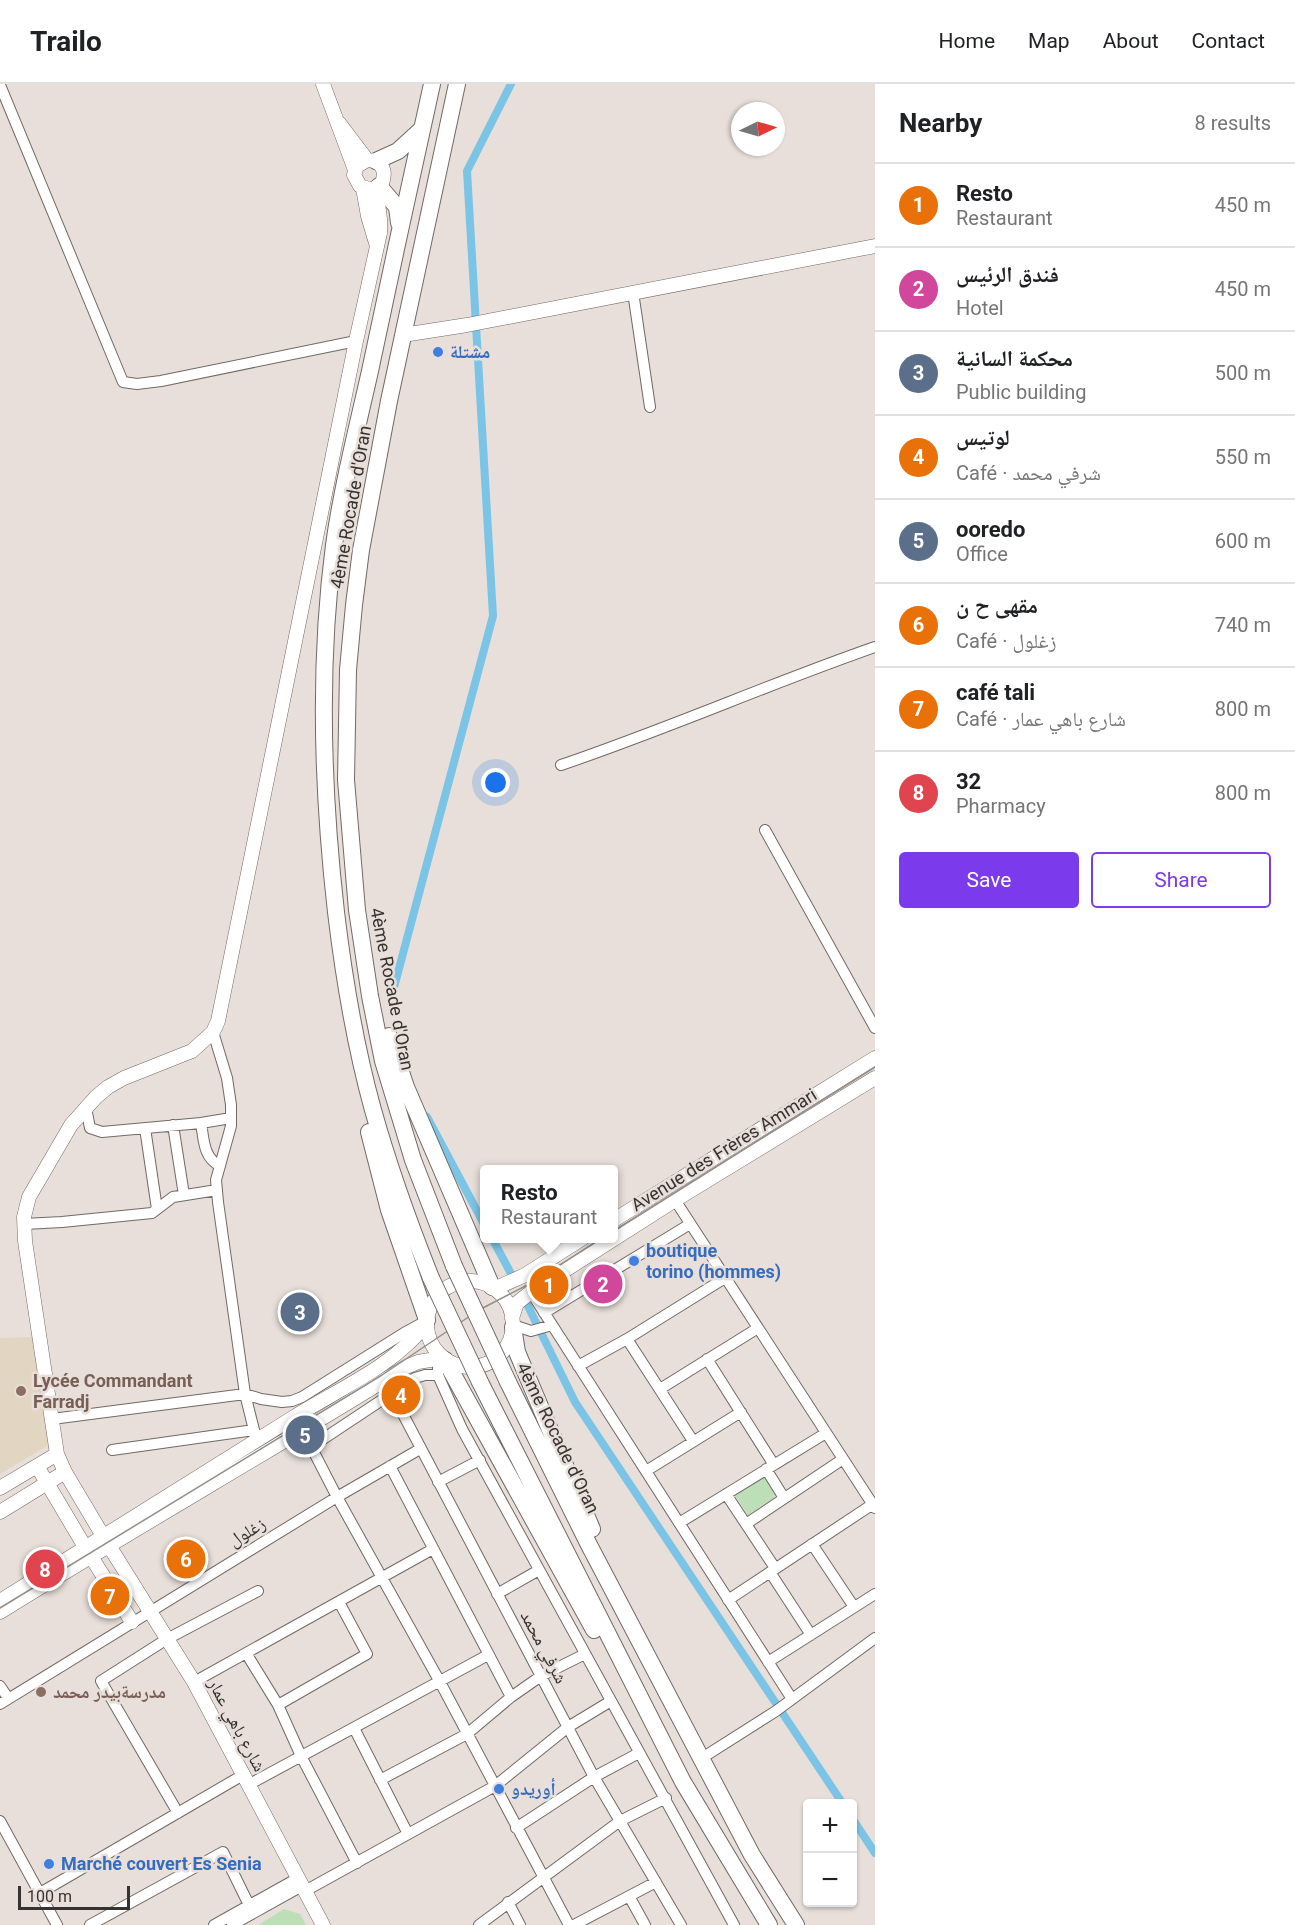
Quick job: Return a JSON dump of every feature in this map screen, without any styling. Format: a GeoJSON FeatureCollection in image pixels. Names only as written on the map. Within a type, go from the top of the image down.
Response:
{"type":"FeatureCollection","features":[{"type":"Feature","properties":{"kind":"highway","name":"4ème Rocade d'Oran"},"geometry":{"type":"LineString","coordinates":[[432,84],[337,531],[326,632],[324,780],[343,969],[358,1051],[373,1111],[396,1186],[431,1278],[480,1382],[683,1782],[769,1925]]}},
{"type":"Feature","properties":{"kind":"highway","name":"4ème Rocade d'Oran"},"geometry":{"type":"LineString","coordinates":[[458,84],[403,335],[365,526],[351,637],[346,780],[357,910],[370,996],[383,1061],[413,1160],[454,1266],[508,1382],[631,1625],[752,1855],[796,1925]]}},
{"type":"Feature","properties":{"kind":"highway"},"geometry":{"type":"LineString","coordinates":[[371,160],[398,151],[422,128]]}},
{"type":"Feature","properties":{"kind":"highway"},"geometry":{"type":"LineString","coordinates":[[373,187],[393,200],[397,207],[398,240]]}},
{"type":"Feature","properties":{"kind":"highway"},"geometry":{"type":"LineString","coordinates":[[357,910],[394,1055],[410,1098],[498,1287]]}},
{"type":"Feature","properties":{"kind":"highway"},"geometry":{"type":"LineString","coordinates":[[343,969],[358,1083],[374,1155],[389,1210],[427,1321]]}},
{"type":"Feature","properties":{"kind":"highway"},"geometry":{"type":"LineString","coordinates":[[513,1323],[518,1352],[631,1625]]}},
{"type":"Feature","properties":{"kind":"highway"},"geometry":{"type":"LineString","coordinates":[[442,1363],[683,1782]]}},
{"type":"Feature","properties":{"kind":"main road"},"geometry":{"type":"LineString","coordinates":[[323,84],[355,170],[355,179],[373,187]]}},
{"type":"Feature","properties":{"kind":"main road"},"geometry":{"type":"LineString","coordinates":[[213,1032],[218,1020],[356,341],[378,248],[368,216],[373,187],[384,179],[384,170],[371,160],[339,123]]}},
{"type":"Feature","properties":{"kind":"main road"},"geometry":{"type":"LineString","coordinates":[[355,170],[360,163],[371,160]]}},
{"type":"Feature","properties":{"kind":"main road"},"geometry":{"type":"LineString","coordinates":[[403,335],[875,246]]}},
{"type":"Feature","properties":{"kind":"main road","name":"شارع باهي عمار"},"geometry":{"type":"LineString","coordinates":[[213,1032],[192,1051],[124,1078],[108,1087],[86,1108],[71,1125],[29,1197],[24,1217],[25,1241],[57,1454],[64,1472],[194,1682],[323,1925]]}},
{"type":"Feature","properties":{"kind":"main road","name":"Avenue des Frères Ammari"},"geometry":{"type":"LineString","coordinates":[[618,1218],[875,1058]]}},
{"type":"Feature","properties":{"kind":"main road","name":"Avenue des Frères Ammari"},"geometry":{"type":"LineString","coordinates":[[618,1236],[875,1078]]}},
{"type":"Feature","properties":{"kind":"main road"},"geometry":{"type":"LineString","coordinates":[[442,1363],[430,1342],[427,1321],[436,1297],[451,1286],[468,1281],[498,1287],[525,1275],[577,1243]]}},
{"type":"Feature","properties":{"kind":"main road","name":"Avenue des Frères Ammari"},"geometry":{"type":"LineString","coordinates":[[526,1295],[608,1243]]}},
{"type":"Feature","properties":{"kind":"main road"},"geometry":{"type":"LineString","coordinates":[[498,1287],[513,1323]]}},
{"type":"Feature","properties":{"kind":"main road"},"geometry":{"type":"LineString","coordinates":[[0,1601],[303,1431],[388,1386],[413,1364],[442,1363],[464,1367],[484,1365],[493,1361],[507,1346],[515,1308],[526,1295]]}},
{"type":"Feature","properties":{"kind":"main road"},"geometry":{"type":"LineString","coordinates":[[106,1541],[256,1435],[389,1360],[410,1343],[427,1321]]}},
{"type":"Feature","properties":{"kind":"main road"},"geometry":{"type":"LineString","coordinates":[[0,1488],[57,1454]]}},
{"type":"Feature","properties":{"kind":"main road"},"geometry":{"type":"LineString","coordinates":[[37,1466],[132,1622]]}},
{"type":"Feature","properties":{"kind":"main road"},"geometry":{"type":"LineString","coordinates":[[0,1512],[64,1472]]}},
{"type":"Feature","properties":{"kind":"main road"},"geometry":{"type":"LineString","coordinates":[[0,1612],[88,1552]]}},
{"type":"Feature","properties":{"kind":"street"},"geometry":{"type":"LineString","coordinates":[[0,85],[123,382],[137,384],[161,381],[356,341]]}},
{"type":"Feature","properties":{"kind":"street"},"geometry":{"type":"LineString","coordinates":[[633,292],[650,407]]}},
{"type":"Feature","properties":{"kind":"street"},"geometry":{"type":"LineString","coordinates":[[561,765],[667,728],[705,710],[875,647]]}},
{"type":"Feature","properties":{"kind":"street"},"geometry":{"type":"LineString","coordinates":[[765,830],[875,1028]]}},
{"type":"Feature","properties":{"kind":"street"},"geometry":{"type":"LineString","coordinates":[[112,1450],[256,1435],[245,1394],[232,1313],[217,1190],[216,1180],[231,1126],[231,1118],[227,1078],[213,1032]]}},
{"type":"Feature","properties":{"kind":"street"},"geometry":{"type":"LineString","coordinates":[[86,1108],[90,1128]]}},
{"type":"Feature","properties":{"kind":"street"},"geometry":{"type":"LineString","coordinates":[[71,1125],[102,1132],[231,1118]]}},
{"type":"Feature","properties":{"kind":"street"},"geometry":{"type":"LineString","coordinates":[[201,1123],[207,1156],[220,1166]]}},
{"type":"Feature","properties":{"kind":"street"},"geometry":{"type":"LineString","coordinates":[[173,1125],[183,1195]]}},
{"type":"Feature","properties":{"kind":"street"},"geometry":{"type":"LineString","coordinates":[[145,1128],[157,1209]]}},
{"type":"Feature","properties":{"kind":"street"},"geometry":{"type":"LineString","coordinates":[[24,1224],[153,1213],[173,1197],[217,1190]]}},
{"type":"Feature","properties":{"kind":"street"},"geometry":{"type":"LineString","coordinates":[[675,1200],[874,1506],[728,1600]]}},
{"type":"Feature","properties":{"kind":"street"},"geometry":{"type":"LineString","coordinates":[[544,1313],[690,1224]]}},
{"type":"Feature","properties":{"kind":"street"},"geometry":{"type":"LineString","coordinates":[[578,1366],[627,1339],[725,1278]]}},
{"type":"Feature","properties":{"kind":"street"},"geometry":{"type":"LineString","coordinates":[[526,1295],[544,1313],[544,1328],[578,1366],[768,1662],[784,1705]]}},
{"type":"Feature","properties":{"kind":"street"},"geometry":{"type":"LineString","coordinates":[[52,1419],[245,1394],[261,1400],[282,1402],[302,1397],[427,1321]]}},
{"type":"Feature","properties":{"kind":"street"},"geometry":{"type":"LineString","coordinates":[[513,1323],[526,1331],[544,1328]]}},
{"type":"Feature","properties":{"kind":"street"},"geometry":{"type":"LineString","coordinates":[[660,1389],[758,1328]]}},
{"type":"Feature","properties":{"kind":"street"},"geometry":{"type":"LineString","coordinates":[[627,1339],[693,1441]]}},
{"type":"Feature","properties":{"kind":"street"},"geometry":{"type":"LineString","coordinates":[[707,1359],[741,1412],[784,1498]]}},
{"type":"Feature","properties":{"kind":"street"},"geometry":{"type":"LineString","coordinates":[[442,1363],[462,1429],[734,1925]]}},
{"type":"Feature","properties":{"kind":"street"},"geometry":{"type":"LineString","coordinates":[[297,1386],[302,1397]]}},
{"type":"Feature","properties":{"kind":"street"},"geometry":{"type":"LineString","coordinates":[[311,1447],[388,1386]]}},
{"type":"Feature","properties":{"kind":"street","name":"شرفي محمد"},"geometry":{"type":"LineString","coordinates":[[388,1386],[594,1777],[681,1925]]}},
{"type":"Feature","properties":{"kind":"street"},"geometry":{"type":"LineString","coordinates":[[646,1471],[741,1412]]}},
{"type":"Feature","properties":{"kind":"street"},"geometry":{"type":"LineString","coordinates":[[303,1431],[440,1682],[568,1925]]}},
{"type":"Feature","properties":{"kind":"street"},"geometry":{"type":"LineString","coordinates":[[679,1523],[826,1432]]}},
{"type":"Feature","properties":{"kind":"street","name":"زغلول"},"geometry":{"type":"LineString","coordinates":[[4,1701],[337,1497],[420,1449]]}},
{"type":"Feature","properties":{"kind":"street"},"geometry":{"type":"LineString","coordinates":[[746,1524],[843,1459]]}},
{"type":"Feature","properties":{"kind":"street"},"geometry":{"type":"LineString","coordinates":[[438,1482],[480,1461]]}},
{"type":"Feature","properties":{"kind":"street"},"geometry":{"type":"LineString","coordinates":[[390,1466],[512,1697]]}},
{"type":"Feature","properties":{"kind":"street"},"geometry":{"type":"LineString","coordinates":[[726,1494],[811,1635]]}},
{"type":"Feature","properties":{"kind":"street"},"geometry":{"type":"LineString","coordinates":[[812,1544],[854,1607]]}},
{"type":"Feature","properties":{"kind":"street"},"geometry":{"type":"LineString","coordinates":[[194,1682],[433,1549]]}},
{"type":"Feature","properties":{"kind":"street"},"geometry":{"type":"LineString","coordinates":[[497,1594],[539,1570]]}},
{"type":"Feature","properties":{"kind":"street"},"geometry":{"type":"LineString","coordinates":[[178,1813],[101,1681],[167,1639],[258,1591]]}},
{"type":"Feature","properties":{"kind":"street"},"geometry":{"type":"LineString","coordinates":[[768,1662],[875,1594]]}},
{"type":"Feature","properties":{"kind":"street"},"geometry":{"type":"LineString","coordinates":[[278,1705],[367,1654],[339,1602]]}},
{"type":"Feature","properties":{"kind":"street"},"geometry":{"type":"LineString","coordinates":[[702,1758],[784,1705],[875,1638]]}},
{"type":"Feature","properties":{"kind":"street"},"geometry":{"type":"LineString","coordinates":[[246,1653],[278,1705],[301,1756],[357,1863]]}},
{"type":"Feature","properties":{"kind":"street"},"geometry":{"type":"LineString","coordinates":[[380,1780],[467,1734],[541,1676],[585,1654]]}},
{"type":"Feature","properties":{"kind":"street"},"geometry":{"type":"LineString","coordinates":[[40,1893],[178,1813],[301,1756],[488,1655]]}},
{"type":"Feature","properties":{"kind":"street"},"geometry":{"type":"LineString","coordinates":[[0,1686],[4,1701]]}},
{"type":"Feature","properties":{"kind":"street"},"geometry":{"type":"LineString","coordinates":[[214,1925],[249,1905],[357,1863],[495,1786],[568,1726],[611,1701]]}},
{"type":"Feature","properties":{"kind":"street"},"geometry":{"type":"LineString","coordinates":[[354,1728],[408,1834]]}},
{"type":"Feature","properties":{"kind":"street"},"geometry":{"type":"LineString","coordinates":[[516,1828],[594,1777],[639,1753]]}},
{"type":"Feature","properties":{"kind":"street"},"geometry":{"type":"LineString","coordinates":[[479,1925],[620,1821],[666,1798]]}},
{"type":"Feature","properties":{"kind":"street"},"geometry":{"type":"LineString","coordinates":[[0,1821],[57,1925]]}},
{"type":"Feature","properties":{"kind":"street"},"geometry":{"type":"LineString","coordinates":[[90,1925],[222,1852],[249,1905]]}},
{"type":"Feature","properties":{"kind":"street"},"geometry":{"type":"LineString","coordinates":[[574,1925],[656,1882]]}},
{"type":"Feature","properties":{"kind":"street"},"geometry":{"type":"LineString","coordinates":[[232,1925],[302,1885]]}},
{"type":"Feature","properties":{"kind":"street"},"geometry":{"type":"LineString","coordinates":[[629,1896],[645,1925]]}},
{"type":"Feature","properties":{"kind":"street"},"geometry":{"type":"LineString","coordinates":[[508,1902],[520,1925]]}},
{"type":"Feature","properties":{"kind":"shaded area","name":"Lycée Commandant Farradj"},"geometry":{"type":"Polygon","coordinates":[[[33,1337],[50,1444],[0,1474],[0,1338],[33,1337]]]}},
{"type":"Feature","properties":{"kind":"green space"},"geometry":{"type":"Polygon","coordinates":[[[766,1475],[777,1495],[748,1515],[734,1494],[766,1475]]]}},
{"type":"Feature","properties":{"kind":"green space"},"geometry":{"type":"Polygon","coordinates":[[[284,1909],[300,1914],[306,1925],[258,1925],[284,1909]]]}},
{"type":"Feature","properties":{"kind":"waterway"},"geometry":{"type":"LineString","coordinates":[[393,991],[493,616],[467,171],[511,84]]}},
{"type":"Feature","properties":{"kind":"waterway"},"geometry":{"type":"LineString","coordinates":[[427,1117],[480,1216]]}},
{"type":"Feature","properties":{"kind":"waterway"},"geometry":{"type":"LineString","coordinates":[[495,1243],[516,1283]]}},
{"type":"Feature","properties":{"kind":"waterway"},"geometry":{"type":"LineString","coordinates":[[523,1296],[575,1402],[840,1799]]}},
{"type":"Feature","properties":{"kind":"waterway"},"geometry":{"type":"LineString","coordinates":[[857,1826],[875,1853]]}},
{"type":"Feature","properties":{"kind":"tram line"},"geometry":{"type":"LineString","coordinates":[[618,1228],[875,1067]]}},
{"type":"Feature","properties":{"kind":"tram line"},"geometry":{"type":"LineString","coordinates":[[0,1608],[382,1375],[479,1310],[535,1281],[594,1243]]}},
{"type":"Feature","properties":{"kind":"place","name":"مشتلة"},"geometry":{"type":"Point","coordinates":[438,352]}},
{"type":"Feature","properties":{"kind":"place","name":"boutique torino (hommes)"},"geometry":{"type":"Point","coordinates":[634,1261]}},
{"type":"Feature","properties":{"kind":"place","name":"فندق الرئيس"},"geometry":{"type":"Point","coordinates":[603,1284]}},
{"type":"Feature","properties":{"kind":"place","name":"Resto"},"geometry":{"type":"Point","coordinates":[549,1285]}},
{"type":"Feature","properties":{"kind":"place","name":"محكمة السانية"},"geometry":{"type":"Point","coordinates":[300,1312]}},
{"type":"Feature","properties":{"kind":"place","name":"Lycée Commandant Farradj"},"geometry":{"type":"Point","coordinates":[21,1391]}},
{"type":"Feature","properties":{"kind":"place","name":"لوتيس"},"geometry":{"type":"Point","coordinates":[401,1395]}},
{"type":"Feature","properties":{"kind":"place","name":"ooredo"},"geometry":{"type":"Point","coordinates":[305,1435]}},
{"type":"Feature","properties":{"kind":"place","name":"مقهى ح ن"},"geometry":{"type":"Point","coordinates":[186,1559]}},
{"type":"Feature","properties":{"kind":"place","name":"32"},"geometry":{"type":"Point","coordinates":[45,1569]}},
{"type":"Feature","properties":{"kind":"place","name":"café tali"},"geometry":{"type":"Point","coordinates":[110,1596]}},
{"type":"Feature","properties":{"kind":"place","name":"مدرسةبيدر محمد"},"geometry":{"type":"Point","coordinates":[41,1692]}},
{"type":"Feature","properties":{"kind":"place","name":"أوريدو"},"geometry":{"type":"Point","coordinates":[499,1789]}},
{"type":"Feature","properties":{"kind":"place","name":"Marché couvert Es Senia"},"geometry":{"type":"Point","coordinates":[49,1864]}}]}
